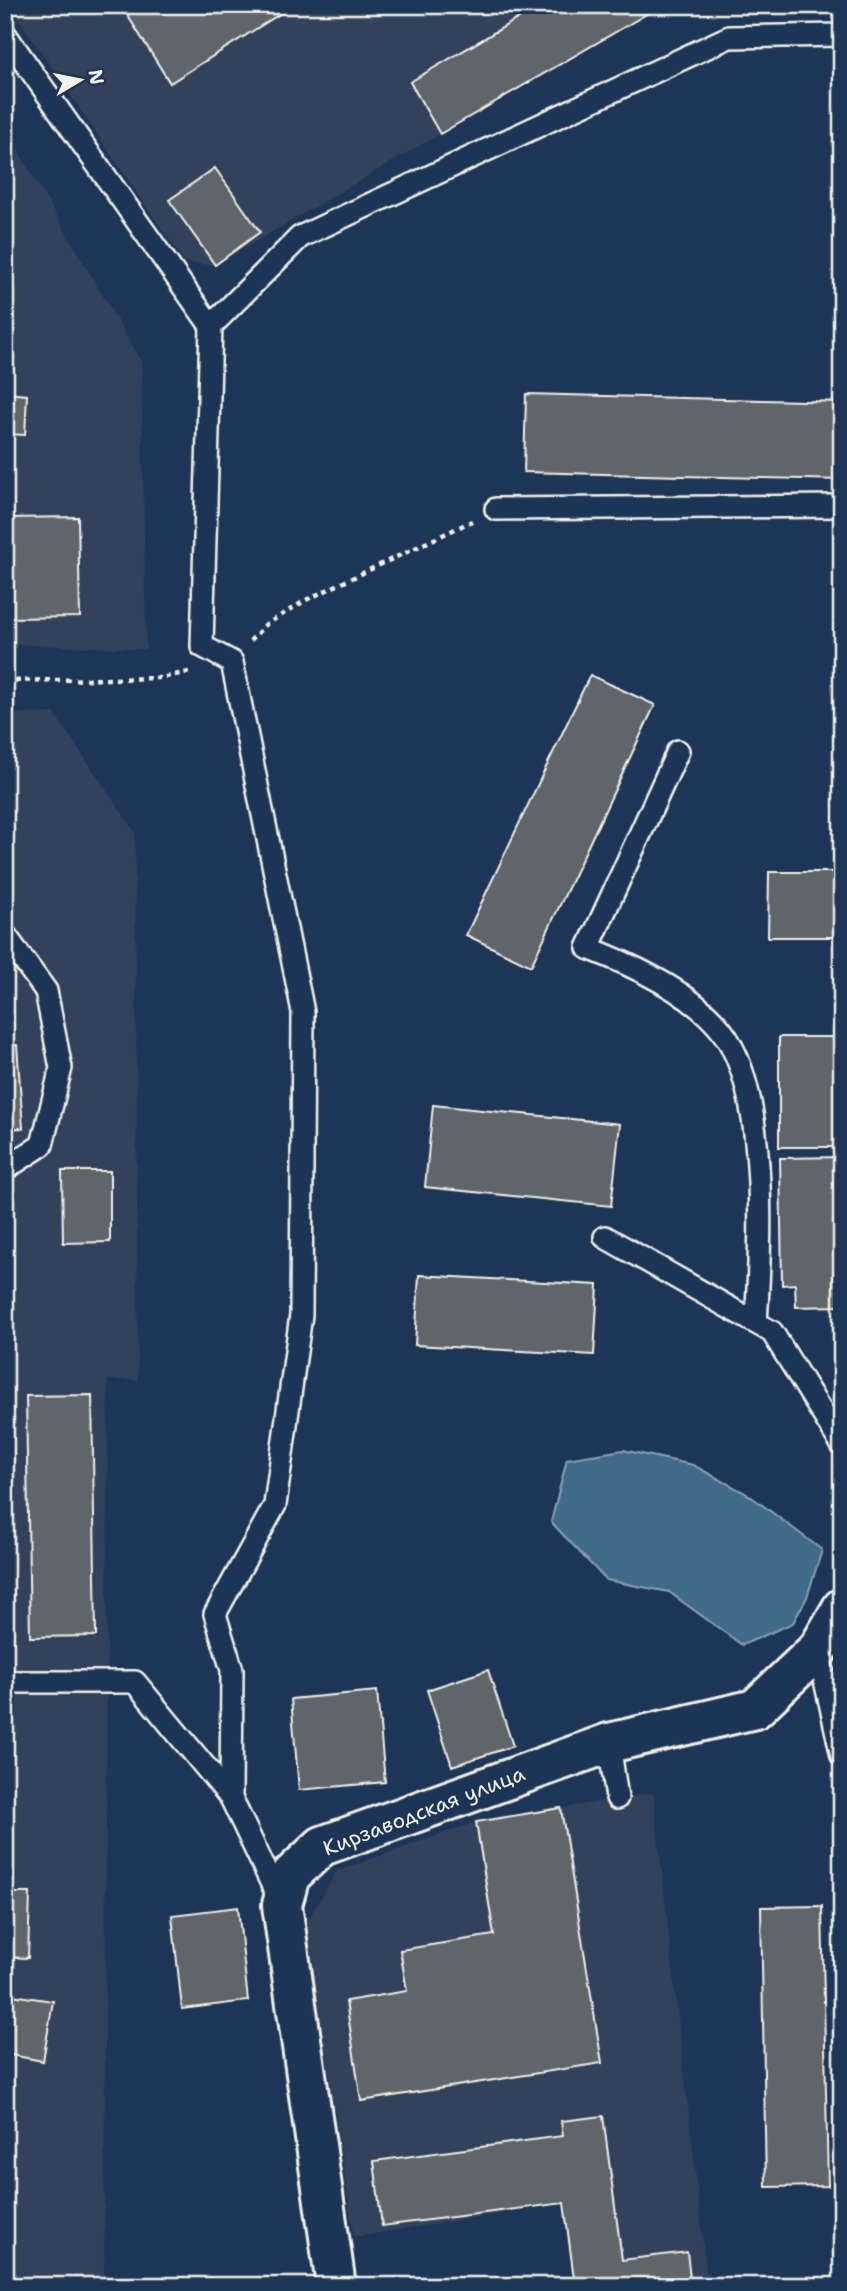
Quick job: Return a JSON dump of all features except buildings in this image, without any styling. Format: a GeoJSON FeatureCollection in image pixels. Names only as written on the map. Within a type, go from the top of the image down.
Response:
{"type":"FeatureCollection","features":[{"type":"Feature","properties":{"kind":"street","name":"Кирзаводская улица"},"geometry":{"type":"LineString","coordinates":[[336,2286],[282,1905],[290,1876],[322,1846],[609,1743],[755,1709],[818,1649],[842,1608]]}},
{"type":"Feature","properties":{"kind":"lane"},"geometry":{"type":"LineString","coordinates":[[5,34],[211,326],[202,646],[232,662],[303,1012],[301,1315],[275,1505],[215,1614],[232,1670],[231,1798]]}},
{"type":"Feature","properties":{"kind":"lane"},"geometry":{"type":"LineString","coordinates":[[211,326],[300,237],[729,37],[842,35]]}},
{"type":"Feature","properties":{"kind":"lane"},"geometry":{"type":"LineString","coordinates":[[496,509],[842,506]]}},
{"type":"Feature","properties":{"kind":"lane"},"geometry":{"type":"LineString","coordinates":[[678,751],[588,948],[634,965],[696,1004],[730,1044],[753,1112],[761,1249],[756,1323]]}},
{"type":"Feature","properties":{"kind":"lane"},"geometry":{"type":"LineString","coordinates":[[5,934],[46,991],[61,1068],[42,1145],[5,1169]]}},
{"type":"Feature","properties":{"kind":"lane"},"geometry":{"type":"LineString","coordinates":[[605,1237],[772,1332],[842,1445]]}},
{"type":"Feature","properties":{"kind":"lane"},"geometry":{"type":"LineString","coordinates":[[818,1649],[842,1756]]}},
{"type":"Feature","properties":{"kind":"lane"},"geometry":{"type":"LineString","coordinates":[[5,1682],[135,1682],[231,1798],[282,1905]]}},
{"type":"Feature","properties":{"kind":"lane"},"geometry":{"type":"LineString","coordinates":[[609,1743],[617,1798]]}},
{"type":"Feature","properties":{"kind":"path"},"geometry":{"type":"LineString","coordinates":[[5,681],[162,678],[232,662],[265,625],[308,599],[496,509]]}},
{"type":"Feature","properties":{"kind":"shaded area"},"geometry":{"type":"Polygon","coordinates":[[[9,5],[661,5],[215,265],[185,263],[9,5]]]}},
{"type":"Feature","properties":{"kind":"shaded area"},"geometry":{"type":"Polygon","coordinates":[[[5,128],[141,361],[146,649],[5,644],[5,128]]]}},
{"type":"Feature","properties":{"kind":"shaded area"},"geometry":{"type":"Polygon","coordinates":[[[54,713],[135,832],[138,1380],[108,1380],[104,2286],[5,2286],[5,714],[54,713]]]}},
{"type":"Feature","properties":{"kind":"shaded area"},"geometry":{"type":"Polygon","coordinates":[[[623,1450],[693,1465],[749,1495],[822,1550],[807,1597],[793,1623],[742,1645],[669,1592],[606,1580],[551,1522],[567,1459],[623,1450]]]}},
{"type":"Feature","properties":{"kind":"shaded area"},"geometry":{"type":"Polygon","coordinates":[[[653,1793],[708,2286],[575,2286],[564,2203],[354,2237],[306,1923],[337,1871],[476,1822],[653,1793]]]}}]}
